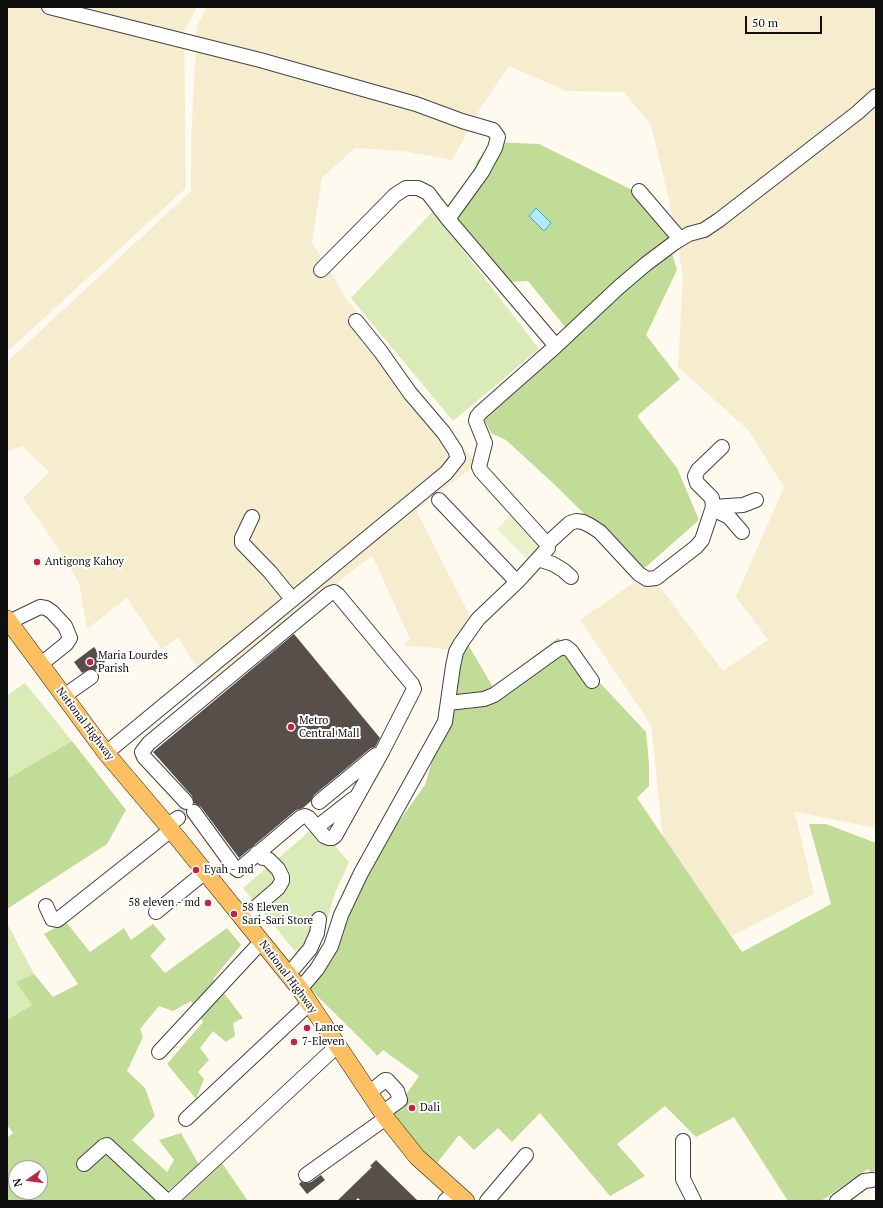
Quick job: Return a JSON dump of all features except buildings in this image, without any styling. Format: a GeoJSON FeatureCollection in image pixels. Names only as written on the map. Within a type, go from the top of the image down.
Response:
{"type":"FeatureCollection","features":[{"type":"Feature","properties":{"kind":"main road","name":"National Highway"},"geometry":{"type":"LineString","coordinates":[[8,620],[106,753],[172,824],[205,872],[300,989],[384,1115],[417,1157],[456,1198]]}},
{"type":"Feature","properties":{"kind":"street"},"geometry":{"type":"LineString","coordinates":[[49,7],[260,60],[416,104],[462,121],[493,130],[498,137],[495,148],[482,172],[448,219]]}},
{"type":"Feature","properties":{"kind":"street"},"geometry":{"type":"LineString","coordinates":[[300,989],[316,969],[331,946],[341,915],[361,873],[445,722],[453,666],[456,652],[461,643],[478,619],[518,582],[548,548],[479,467],[485,442],[476,421],[480,412],[556,346],[641,268],[680,239],[689,234],[704,230],[719,220],[857,113],[876,96]]}},
{"type":"Feature","properties":{"kind":"street"},"geometry":{"type":"LineString","coordinates":[[320,270],[395,195],[406,188],[418,188],[428,193],[448,219],[556,346]]}},
{"type":"Feature","properties":{"kind":"street"},"geometry":{"type":"LineString","coordinates":[[639,191],[680,239]]}},
{"type":"Feature","properties":{"kind":"street"},"geometry":{"type":"LineString","coordinates":[[106,753],[446,473],[458,458],[455,450],[444,433],[410,393],[381,352],[356,321]]}},
{"type":"Feature","properties":{"kind":"street"},"geometry":{"type":"LineString","coordinates":[[546,544],[570,523],[576,521],[583,522],[600,532],[639,574],[647,579],[656,578],[696,548],[702,540],[713,508],[712,498],[697,483],[695,476],[698,470],[722,447]]}},
{"type":"Feature","properties":{"kind":"street"},"geometry":{"type":"LineString","coordinates":[[439,500],[518,582]]}},
{"type":"Feature","properties":{"kind":"street"},"geometry":{"type":"LineString","coordinates":[[713,508],[743,505],[756,500]]}},
{"type":"Feature","properties":{"kind":"street"},"geometry":{"type":"LineString","coordinates":[[713,508],[729,517],[742,532]]}},
{"type":"Feature","properties":{"kind":"street"},"geometry":{"type":"LineString","coordinates":[[252,517],[242,538],[242,543],[270,572],[292,599]]}},
{"type":"Feature","properties":{"kind":"street"},"geometry":{"type":"LineString","coordinates":[[538,559],[553,564],[572,577]]}},
{"type":"Feature","properties":{"kind":"street"},"geometry":{"type":"LineString","coordinates":[[334,592],[412,684],[414,689],[383,750],[356,797],[317,827],[309,818],[305,816],[301,817],[238,870],[234,867],[190,807],[144,757],[142,752],[149,743],[329,594],[334,592]]}},
{"type":"Feature","properties":{"kind":"street"},"geometry":{"type":"LineString","coordinates":[[8,620],[40,607],[46,608],[52,612],[65,626],[70,638],[66,644],[41,664]]}},
{"type":"Feature","properties":{"kind":"street"},"geometry":{"type":"LineString","coordinates":[[448,703],[484,699],[494,695],[558,650],[566,647],[571,651],[592,681]]}},
{"type":"Feature","properties":{"kind":"street"},"geometry":{"type":"LineString","coordinates":[[64,696],[91,677]]}},
{"type":"Feature","properties":{"kind":"street"},"geometry":{"type":"LineString","coordinates":[[319,802],[383,750]]}},
{"type":"Feature","properties":{"kind":"street"},"geometry":{"type":"LineString","coordinates":[[46,906],[52,919],[56,920],[60,918],[172,824]]}},
{"type":"Feature","properties":{"kind":"street"},"geometry":{"type":"LineString","coordinates":[[242,919],[278,888],[282,881],[282,877],[278,869],[268,859],[263,858],[257,853]]}},
{"type":"Feature","properties":{"kind":"street"},"geometry":{"type":"LineString","coordinates":[[156,912],[205,872]]}},
{"type":"Feature","properties":{"kind":"street"},"geometry":{"type":"LineString","coordinates":[[288,974],[310,949],[317,933],[319,919]]}},
{"type":"Feature","properties":{"kind":"street"},"geometry":{"type":"LineString","coordinates":[[159,1052],[261,942]]}},
{"type":"Feature","properties":{"kind":"street"},"geometry":{"type":"LineString","coordinates":[[186,1118],[310,1004]]}},
{"type":"Feature","properties":{"kind":"street"},"geometry":{"type":"LineString","coordinates":[[170,1201],[337,1046]]}},
{"type":"Feature","properties":{"kind":"street"},"geometry":{"type":"LineString","coordinates":[[306,1175],[384,1115],[400,1100],[397,1091],[387,1080],[369,1093]]}},
{"type":"Feature","properties":{"kind":"street"},"geometry":{"type":"LineString","coordinates":[[683,1141],[683,1180],[694,1201]]}},
{"type":"Feature","properties":{"kind":"street"},"geometry":{"type":"LineString","coordinates":[[84,1164],[107,1145],[167,1201]]}},
{"type":"Feature","properties":{"kind":"street"},"geometry":{"type":"LineString","coordinates":[[487,1201],[526,1155]]}},
{"type":"Feature","properties":{"kind":"street"},"geometry":{"type":"LineString","coordinates":[[837,1201],[864,1181],[872,1180]]}},
{"type":"Feature","properties":{"kind":"shaded area"},"geometry":{"type":"Polygon","coordinates":[[[7,7],[197,7],[184,31],[186,188],[7,352],[7,7]]]}},
{"type":"Feature","properties":{"kind":"shaded area"},"geometry":{"type":"Polygon","coordinates":[[[207,7],[876,7],[876,828],[795,812],[814,894],[732,936],[664,849],[651,725],[580,620],[649,572],[723,671],[768,640],[736,597],[784,487],[748,430],[678,367],[683,276],[670,204],[651,125],[624,92],[566,91],[509,66],[480,109],[452,160],[403,151],[355,148],[322,178],[312,243],[346,298],[477,464],[416,510],[474,624],[453,650],[403,645],[410,639],[372,555],[210,687],[178,638],[161,649],[127,598],[87,629],[79,583],[54,542],[23,498],[49,472],[22,446],[7,452],[7,362],[191,191],[191,141],[197,26],[207,7]]]}},
{"type":"Feature","properties":{"kind":"green space"},"geometry":{"type":"Polygon","coordinates":[[[493,142],[539,144],[632,190],[671,237],[566,328],[528,281],[510,282],[456,220],[477,161],[493,142]]]}},
{"type":"Feature","properties":{"kind":"green space"},"geometry":{"type":"Polygon","coordinates":[[[433,211],[539,349],[453,421],[351,298],[433,211]]]}},
{"type":"Feature","properties":{"kind":"green space"},"geometry":{"type":"Polygon","coordinates":[[[671,250],[677,270],[646,335],[680,379],[637,416],[677,468],[699,520],[647,566],[640,569],[555,485],[506,440],[491,433],[483,417],[671,250]]]}},
{"type":"Feature","properties":{"kind":"green space"},"geometry":{"type":"Polygon","coordinates":[[[512,514],[542,544],[527,559],[497,529],[512,514]]]}},
{"type":"Feature","properties":{"kind":"green space"},"geometry":{"type":"Polygon","coordinates":[[[558,638],[646,732],[649,764],[649,786],[637,798],[742,952],[831,904],[809,824],[826,824],[876,843],[876,1177],[868,1169],[821,1201],[788,1201],[734,1117],[696,1137],[665,1106],[617,1144],[645,1176],[610,1196],[540,1113],[512,1142],[498,1128],[474,1150],[459,1135],[433,1168],[390,1118],[419,1076],[383,1050],[377,1056],[309,988],[358,879],[425,785],[467,643],[493,687],[558,638]]]}},
{"type":"Feature","properties":{"kind":"green space"},"geometry":{"type":"Polygon","coordinates":[[[25,683],[72,741],[7,779],[7,695],[25,683]]]}},
{"type":"Feature","properties":{"kind":"green space"},"geometry":{"type":"Polygon","coordinates":[[[72,741],[126,810],[107,844],[7,909],[7,779],[72,741]]]}},
{"type":"Feature","properties":{"kind":"green space"},"geometry":{"type":"Polygon","coordinates":[[[317,825],[349,862],[335,893],[319,947],[304,962],[243,888],[317,825]]]}},
{"type":"Feature","properties":{"kind":"green space"},"geometry":{"type":"Polygon","coordinates":[[[66,922],[90,952],[124,928],[131,940],[153,924],[166,939],[150,956],[165,973],[227,928],[241,945],[213,979],[243,1018],[233,1023],[235,1036],[226,1042],[213,1031],[200,1048],[209,1060],[198,1072],[204,1079],[196,1099],[167,1064],[203,1022],[191,1001],[173,1011],[159,1006],[140,1029],[143,1037],[127,1071],[145,1088],[155,1116],[132,1140],[167,1172],[174,1160],[159,1140],[181,1133],[199,1165],[156,1201],[7,1201],[7,1138],[13,1133],[7,1125],[7,1020],[32,1005],[16,982],[34,974],[53,997],[78,984],[44,934],[66,922]]]}},
{"type":"Feature","properties":{"kind":"green space"},"geometry":{"type":"Polygon","coordinates":[[[7,923],[34,974],[16,982],[32,1005],[7,1020],[7,923]]]}},
{"type":"Feature","properties":{"kind":"green space"},"geometry":{"type":"Polygon","coordinates":[[[222,1163],[248,1201],[182,1201],[222,1163]]]}},
{"type":"Feature","properties":{"kind":"water"},"geometry":{"type":"Polygon","coordinates":[[[536,208],[551,223],[544,231],[529,216],[536,208]]]}},
{"type":"Feature","properties":{"kind":"tunnel"},"geometry":{"type":"LineString","coordinates":[[178,818],[191,807]]}},
{"type":"Feature","properties":{"kind":"place","name":"Antigong Kahoy"},"geometry":{"type":"Point","coordinates":[37,562]}},
{"type":"Feature","properties":{"kind":"place","name":"Maria Lourdes Parish"},"geometry":{"type":"Point","coordinates":[90,662]}},
{"type":"Feature","properties":{"kind":"place","name":"Metro Central Mall"},"geometry":{"type":"Point","coordinates":[291,727]}},
{"type":"Feature","properties":{"kind":"place","name":"Eyah - md"},"geometry":{"type":"Point","coordinates":[196,870]}},
{"type":"Feature","properties":{"kind":"place","name":"58 eleven - md"},"geometry":{"type":"Point","coordinates":[208,903]}},
{"type":"Feature","properties":{"kind":"place","name":"58 Eleven Sari-Sari Store"},"geometry":{"type":"Point","coordinates":[234,914]}},
{"type":"Feature","properties":{"kind":"place","name":"Lance"},"geometry":{"type":"Point","coordinates":[307,1028]}},
{"type":"Feature","properties":{"kind":"place","name":"7-Eleven"},"geometry":{"type":"Point","coordinates":[294,1042]}},
{"type":"Feature","properties":{"kind":"place","name":"Dali"},"geometry":{"type":"Point","coordinates":[412,1108]}}]}
